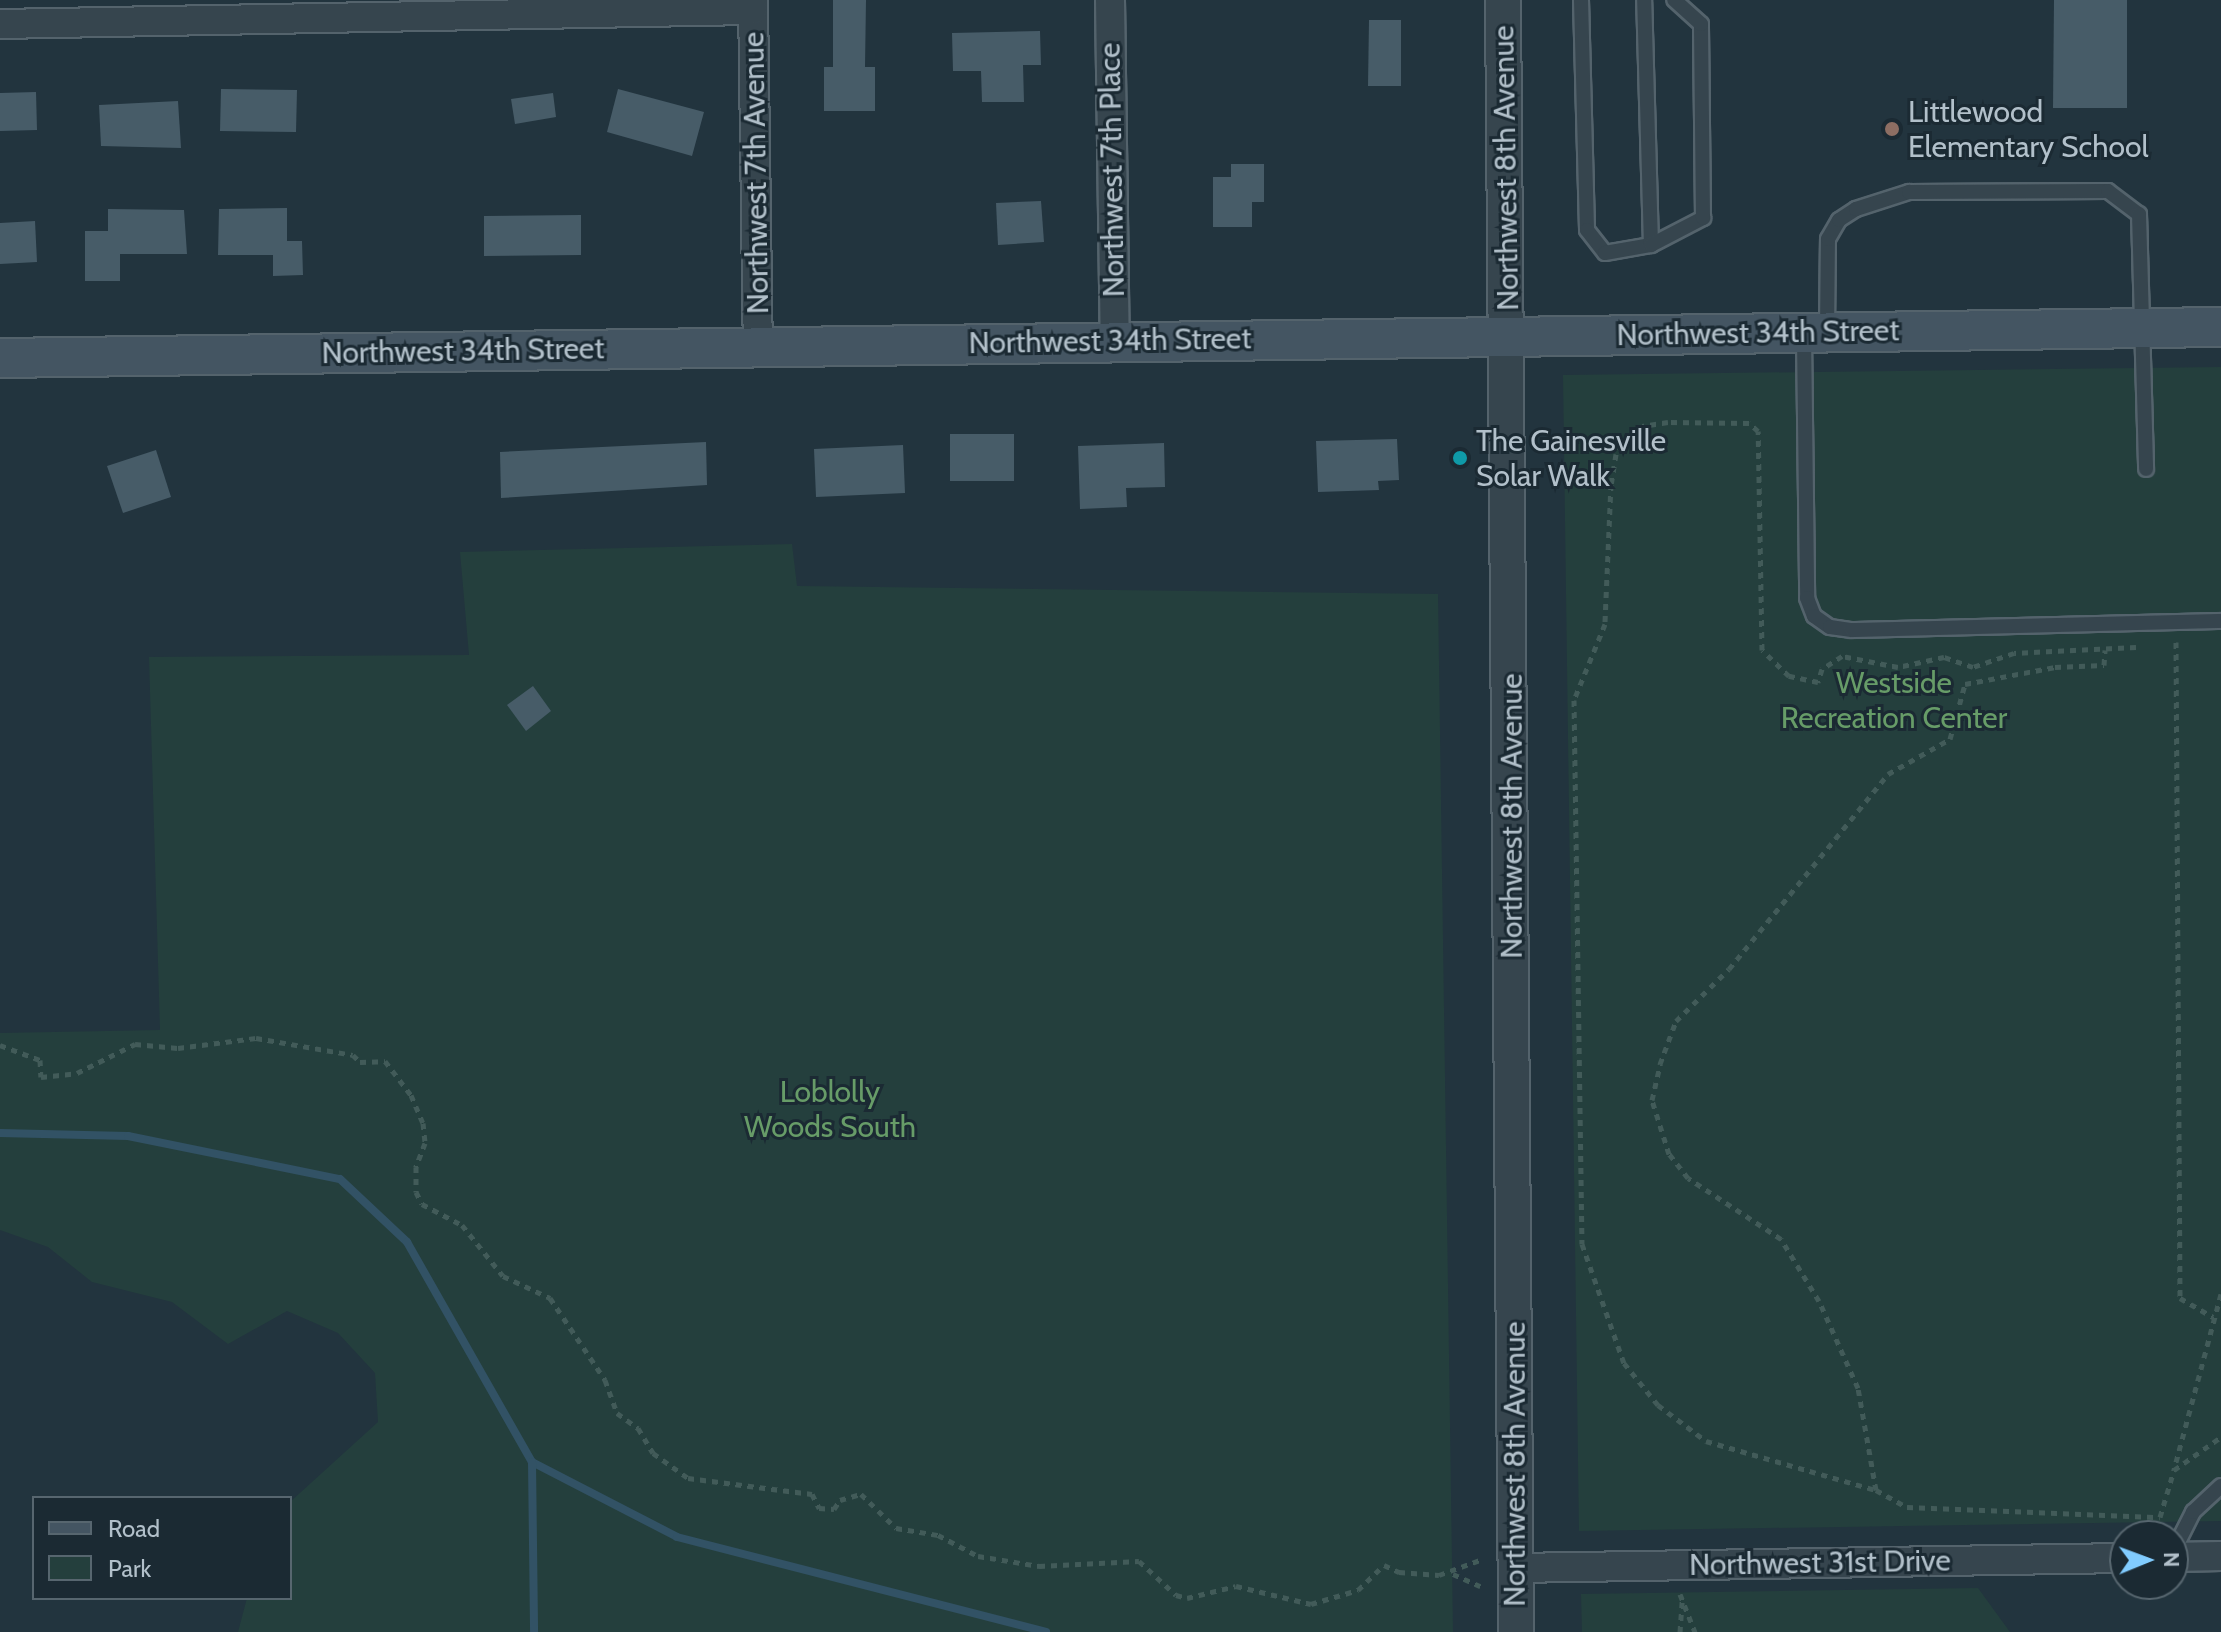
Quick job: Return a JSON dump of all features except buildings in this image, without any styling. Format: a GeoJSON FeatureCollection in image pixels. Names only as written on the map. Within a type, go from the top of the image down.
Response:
{"type":"FeatureCollection","features":[{"type":"Feature","properties":{"kind":"main road","name":"Northwest 34th Street"},"geometry":{"type":"LineString","coordinates":[[0,358],[2221,327]]}},
{"type":"Feature","properties":{"kind":"street","name":"Northwest 7th Place"},"geometry":{"type":"LineString","coordinates":[[1110,0],[1115,341]]}},
{"type":"Feature","properties":{"kind":"street","name":"Northwest 8th Avenue"},"geometry":{"type":"LineString","coordinates":[[1503,0],[1509,335],[1516,1632]]}},
{"type":"Feature","properties":{"kind":"street"},"geometry":{"type":"LineString","coordinates":[[0,24],[753,5]]}},
{"type":"Feature","properties":{"kind":"street","name":"Northwest 7th Avenue"},"geometry":{"type":"LineString","coordinates":[[753,5],[758,346]]}},
{"type":"Feature","properties":{"kind":"street"},"geometry":{"type":"LineString","coordinates":[[2189,1555],[2221,1556]]}},
{"type":"Feature","properties":{"kind":"street","name":"Northwest 31st Drive"},"geometry":{"type":"LineString","coordinates":[[1515,1568],[2109,1558]]}},
{"type":"Feature","properties":{"kind":"lane"},"geometry":{"type":"LineString","coordinates":[[1581,0],[1587,230],[1605,253],[1651,245],[1703,218],[1701,24],[1674,0]]}},
{"type":"Feature","properties":{"kind":"lane"},"geometry":{"type":"LineString","coordinates":[[1644,0],[1651,245]]}},
{"type":"Feature","properties":{"kind":"lane"},"geometry":{"type":"LineString","coordinates":[[2146,469],[2145,328],[2139,214],[2108,191],[1909,192],[1856,209],[1839,220],[1828,239],[1815,331],[1807,598],[1814,616],[1830,627],[1852,630],[2221,621]]}},
{"type":"Feature","properties":{"kind":"lane"},"geometry":{"type":"LineString","coordinates":[[2189,1520],[2193,1512],[2221,1486]]}},
{"type":"Feature","properties":{"kind":"path"},"geometry":{"type":"LineString","coordinates":[[2148,645],[2105,650],[2014,653],[1973,667],[1944,657],[1898,667],[1842,656],[1822,669],[1818,682],[1789,676],[1762,650],[1758,431],[1749,423],[1668,422],[1642,426],[1616,454],[1605,624],[1574,700],[1582,1244],[1624,1363],[1658,1405],[1706,1441],[1876,1490],[1907,1507],[2160,1517],[2221,1294]]}},
{"type":"Feature","properties":{"kind":"path"},"geometry":{"type":"LineString","coordinates":[[2162,643],[2191,641]]}},
{"type":"Feature","properties":{"kind":"path"},"geometry":{"type":"LineString","coordinates":[[2176,642],[2180,1298],[2213,1317]]}},
{"type":"Feature","properties":{"kind":"path"},"geometry":{"type":"LineString","coordinates":[[1876,1490],[1858,1388],[1819,1301],[1781,1239],[1688,1178],[1669,1154],[1652,1100],[1660,1064],[1676,1021],[1729,969],[1888,774],[1950,739],[1965,684],[2055,667],[2104,665],[2105,650]]}},
{"type":"Feature","properties":{"kind":"path"},"geometry":{"type":"LineString","coordinates":[[0,1045],[40,1060],[41,1077],[77,1073],[135,1044],[178,1048],[256,1038],[353,1055],[360,1062],[385,1061],[413,1098],[423,1123],[425,1143],[416,1167],[416,1192],[422,1204],[462,1225],[503,1276],[550,1298],[605,1380],[617,1413],[638,1428],[653,1453],[688,1478],[812,1494],[819,1508],[834,1509],[840,1500],[861,1494],[896,1528],[938,1535],[978,1556],[1039,1566],[1139,1561],[1176,1595],[1187,1598],[1236,1586],[1311,1604],[1358,1590],[1384,1565],[1399,1572],[1452,1573],[1480,1586]]}},
{"type":"Feature","properties":{"kind":"path"},"geometry":{"type":"LineString","coordinates":[[2174,1470],[2221,1437]]}},
{"type":"Feature","properties":{"kind":"path"},"geometry":{"type":"LineString","coordinates":[[1452,1573],[1480,1560]]}},
{"type":"Feature","properties":{"kind":"path"},"geometry":{"type":"LineString","coordinates":[[1680,1632],[1681,1597],[1695,1632]]}},
{"type":"Feature","properties":{"kind":"green space","name":"Westside Recreation Center"},"geometry":{"type":"Polygon","coordinates":[[[2221,367],[2221,1521],[2109,1520],[2109,1523],[1579,1531],[1563,375],[2221,367]]]}},
{"type":"Feature","properties":{"kind":"green space","name":"Loblolly Woods South"},"geometry":{"type":"Polygon","coordinates":[[[792,544],[797,586],[1438,594],[1453,1632],[238,1632],[246,1600],[292,1600],[292,1500],[378,1422],[375,1373],[338,1333],[287,1311],[228,1344],[172,1302],[92,1282],[48,1247],[0,1230],[0,1033],[160,1030],[149,657],[469,655],[460,552],[792,544]]]}},
{"type":"Feature","properties":{"kind":"green space"},"geometry":{"type":"Polygon","coordinates":[[[1978,1588],[2010,1632],[1582,1632],[1581,1594],[1978,1588]]]}},
{"type":"Feature","properties":{"kind":"waterway"},"geometry":{"type":"LineString","coordinates":[[0,1133],[128,1136],[340,1179],[407,1242],[532,1462],[677,1537],[1046,1632]]}},
{"type":"Feature","properties":{"kind":"waterway"},"geometry":{"type":"LineString","coordinates":[[532,1462],[534,1632]]}},
{"type":"Feature","properties":{"kind":"place","name":"Littlewood Elementary School"},"geometry":{"type":"Point","coordinates":[1892,129]}},
{"type":"Feature","properties":{"kind":"place","name":"The Gainesville Solar Walk"},"geometry":{"type":"Point","coordinates":[1460,458]}}]}
